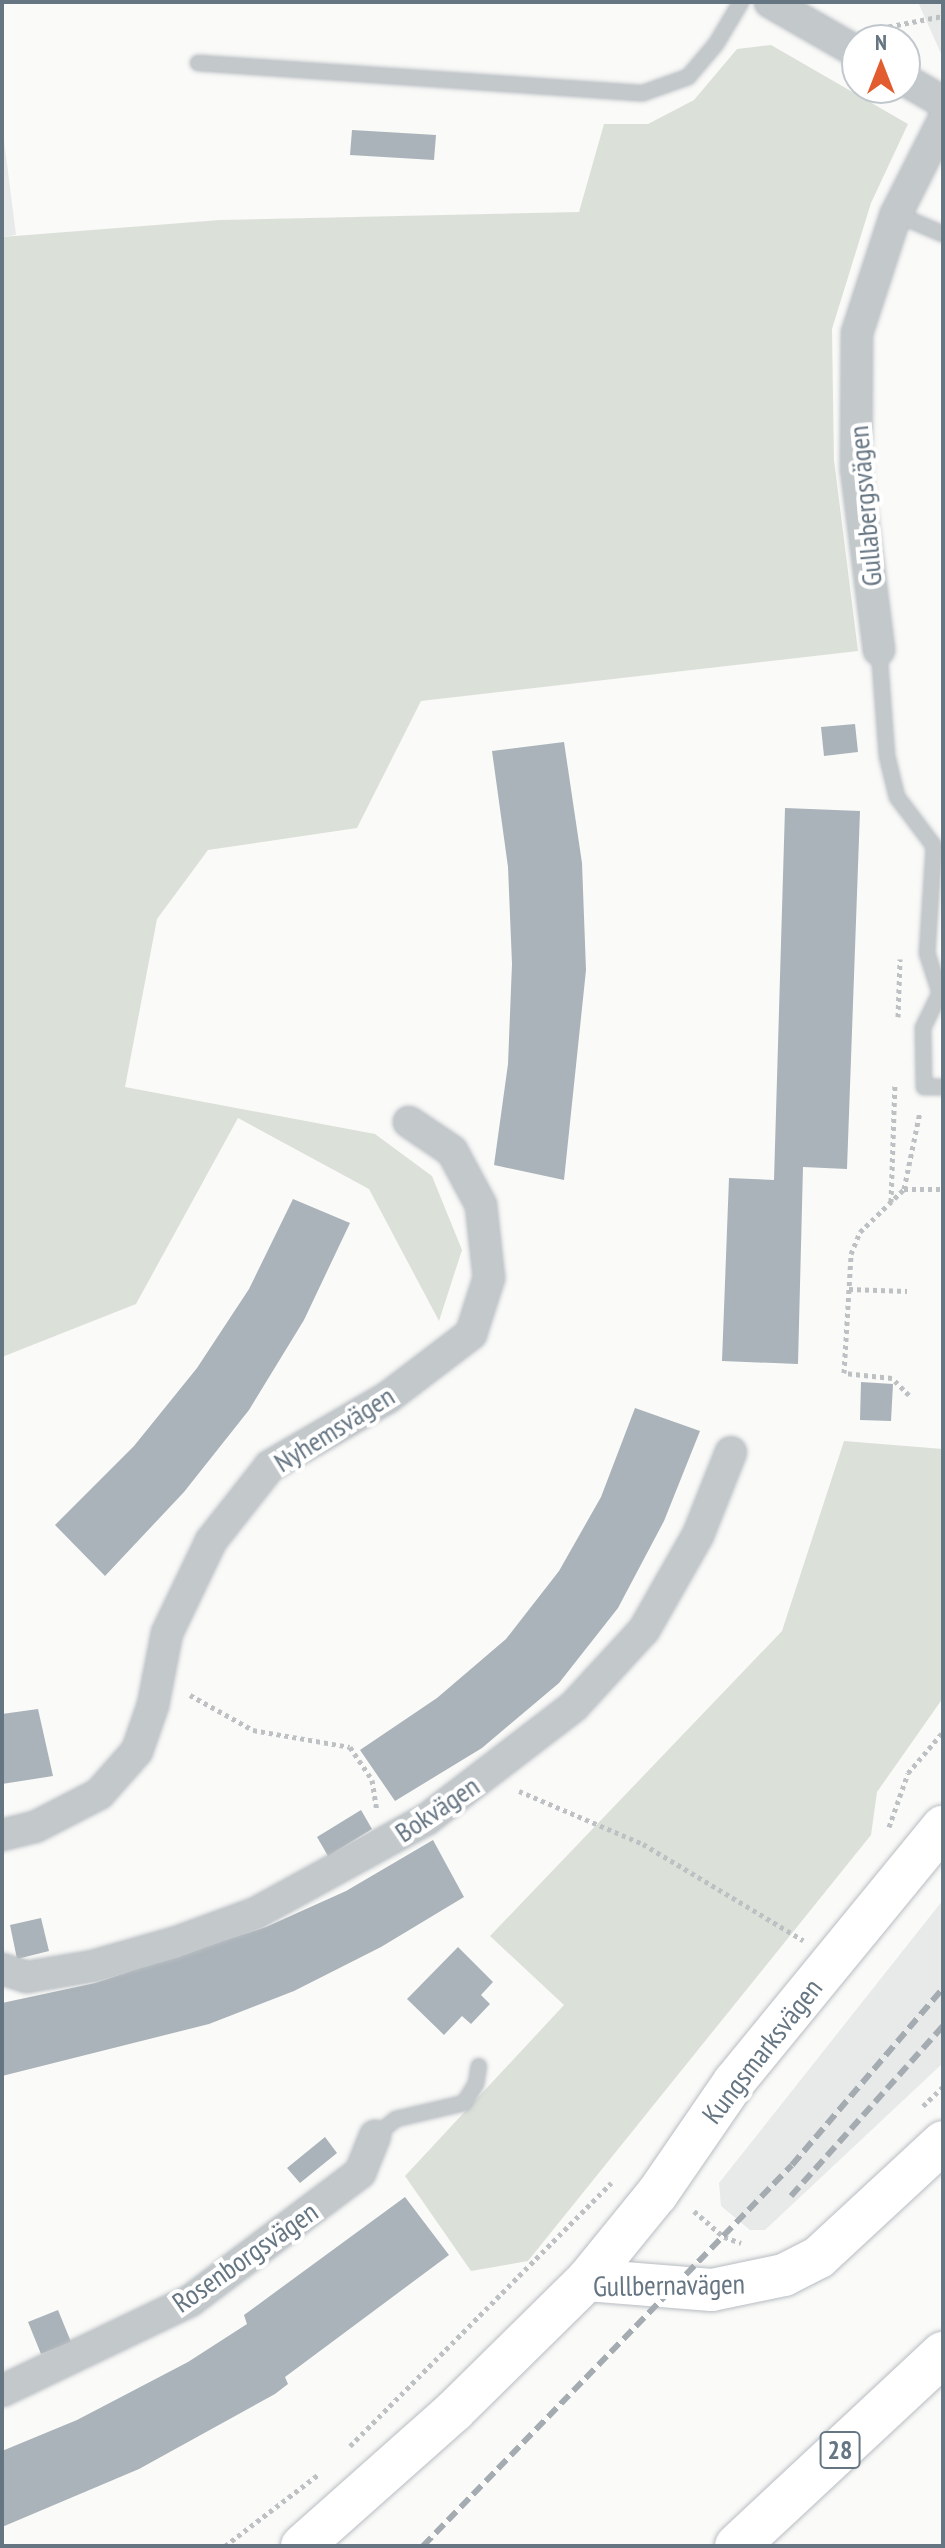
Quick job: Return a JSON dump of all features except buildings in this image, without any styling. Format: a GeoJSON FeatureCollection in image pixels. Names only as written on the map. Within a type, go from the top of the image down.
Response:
{"type":"FeatureCollection","features":[{"type":"Feature","properties":{"kind":"highway","name":"28"},"geometry":{"type":"LineString","coordinates":[[737,2546],[943,2354]]}},
{"type":"Feature","properties":{"kind":"street"},"geometry":{"type":"LineString","coordinates":[[770,2],[841,43]]}},
{"type":"Feature","properties":{"kind":"street"},"geometry":{"type":"LineString","coordinates":[[921,89],[943,102]]}},
{"type":"Feature","properties":{"kind":"street","name":"Gullabergsvägen"},"geometry":{"type":"LineString","coordinates":[[879,650],[856,469],[857,333],[896,214],[943,121]]}},
{"type":"Feature","properties":{"kind":"street","name":"Nyhemsvägen"},"geometry":{"type":"LineString","coordinates":[[2,1835],[35,1827],[99,1794],[137,1751],[159,1675],[167,1633],[211,1541],[270,1466],[387,1398],[471,1334],[489,1278],[481,1205],[452,1151],[409,1122]]}},
{"type":"Feature","properties":{"kind":"street","name":"Bokvägen"},"geometry":{"type":"LineString","coordinates":[[2,1969],[40,1975],[174,1943],[256,1913],[395,1838],[485,1777],[574,1706],[644,1630],[698,1535],[731,1452]]}},
{"type":"Feature","properties":{"kind":"street","name":"Kungsmarksvägen"},"geometry":{"type":"LineString","coordinates":[[587,2280],[657,2194],[734,2082],[943,1827]]}},
{"type":"Feature","properties":{"kind":"street","name":"Gullbernavägen"},"geometry":{"type":"LineString","coordinates":[[302,2546],[454,2411],[587,2280],[712,2290],[784,2275],[819,2257],[932,2125]]}},
{"type":"Feature","properties":{"kind":"street","name":"Rosenborgsvägen"},"geometry":{"type":"LineString","coordinates":[[2,2391],[190,2301],[360,2173],[375,2136]]}},
{"type":"Feature","properties":{"kind":"lane"},"geometry":{"type":"LineString","coordinates":[[198,63],[643,93],[688,77],[716,44],[741,2]]}},
{"type":"Feature","properties":{"kind":"lane"},"geometry":{"type":"LineString","coordinates":[[896,214],[943,234]]}},
{"type":"Feature","properties":{"kind":"lane","name":"Gullabergsvägen"},"geometry":{"type":"LineString","coordinates":[[879,650],[887,756],[897,797],[938,846],[927,953],[940,993],[923,1028],[924,1087]]}},
{"type":"Feature","properties":{"kind":"lane"},"geometry":{"type":"LineString","coordinates":[[924,1087],[943,1087]]}},
{"type":"Feature","properties":{"kind":"lane"},"geometry":{"type":"LineString","coordinates":[[375,2136],[396,2119],[464,2103],[476,2084],[479,2066]]}},
{"type":"Feature","properties":{"kind":"path"},"geometry":{"type":"LineString","coordinates":[[916,24],[943,16]]}},
{"type":"Feature","properties":{"kind":"path"},"geometry":{"type":"LineString","coordinates":[[898,1024],[901,950]]}},
{"type":"Feature","properties":{"kind":"path"},"geometry":{"type":"LineString","coordinates":[[891,1202],[896,1069]]}},
{"type":"Feature","properties":{"kind":"path"},"geometry":{"type":"LineString","coordinates":[[909,1395],[892,1378],[844,1373],[851,1254],[860,1232],[904,1189],[924,1087]]}},
{"type":"Feature","properties":{"kind":"path"},"geometry":{"type":"LineString","coordinates":[[904,1189],[943,1189]]}},
{"type":"Feature","properties":{"kind":"path"},"geometry":{"type":"LineString","coordinates":[[849,1289],[907,1291]]}},
{"type":"Feature","properties":{"kind":"path"},"geometry":{"type":"LineString","coordinates":[[159,1675],[253,1730],[350,1747],[372,1780],[375,1807],[395,1838]]}},
{"type":"Feature","properties":{"kind":"path"},"geometry":{"type":"LineString","coordinates":[[885,1842],[908,1773],[943,1732]]}},
{"type":"Feature","properties":{"kind":"path"},"geometry":{"type":"LineString","coordinates":[[485,1777],[643,1844],[804,1941]]}},
{"type":"Feature","properties":{"kind":"path"},"geometry":{"type":"LineString","coordinates":[[794,1953],[814,1928]]}},
{"type":"Feature","properties":{"kind":"path"},"geometry":{"type":"LineString","coordinates":[[932,2125],[943,2087]]}},
{"type":"Feature","properties":{"kind":"path"},"geometry":{"type":"LineString","coordinates":[[341,2455],[619,2173]]}},
{"type":"Feature","properties":{"kind":"path"},"geometry":{"type":"LineString","coordinates":[[609,2185],[657,2194],[691,2208],[724,2237],[757,2243]]}},
{"type":"Feature","properties":{"kind":"path"},"geometry":{"type":"LineString","coordinates":[[225,2546],[329,2466]]}},
{"type":"Feature","properties":{"kind":"shaded area"},"geometry":{"type":"Polygon","coordinates":[[[918,2],[943,2],[943,58],[918,2]]]}},
{"type":"Feature","properties":{"kind":"shaded area"},"geometry":{"type":"Polygon","coordinates":[[[771,45],[841,85],[841,104],[873,104],[908,124],[871,203],[832,329],[834,460],[858,651],[421,701],[357,828],[208,850],[157,919],[125,1087],[375,1134],[432,1176],[462,1250],[439,1321],[369,1189],[238,1118],[136,1304],[2,1357],[2,237],[220,220],[579,212],[604,124],[648,124],[694,100],[737,49],[771,45]]]}},
{"type":"Feature","properties":{"kind":"shaded area"},"geometry":{"type":"Polygon","coordinates":[[[2,124],[16,235],[2,237],[2,124]]]}},
{"type":"Feature","properties":{"kind":"shaded area"},"geometry":{"type":"Polygon","coordinates":[[[844,1441],[943,1449],[943,1698],[877,1792],[871,1835],[528,2261],[471,2271],[405,2176],[564,2005],[490,1936],[782,1631],[844,1441]]]}},
{"type":"Feature","properties":{"kind":"shaded area"},"geometry":{"type":"Polygon","coordinates":[[[943,1900],[943,2063],[765,2230],[750,2230],[721,2206],[719,2183],[943,1900]]]}},
{"type":"Feature","properties":{"kind":"railway"},"geometry":{"type":"LineString","coordinates":[[423,2546],[792,2165],[943,1988]]}},
{"type":"Feature","properties":{"kind":"railway"},"geometry":{"type":"LineString","coordinates":[[791,2196],[943,2026]]}}]}
